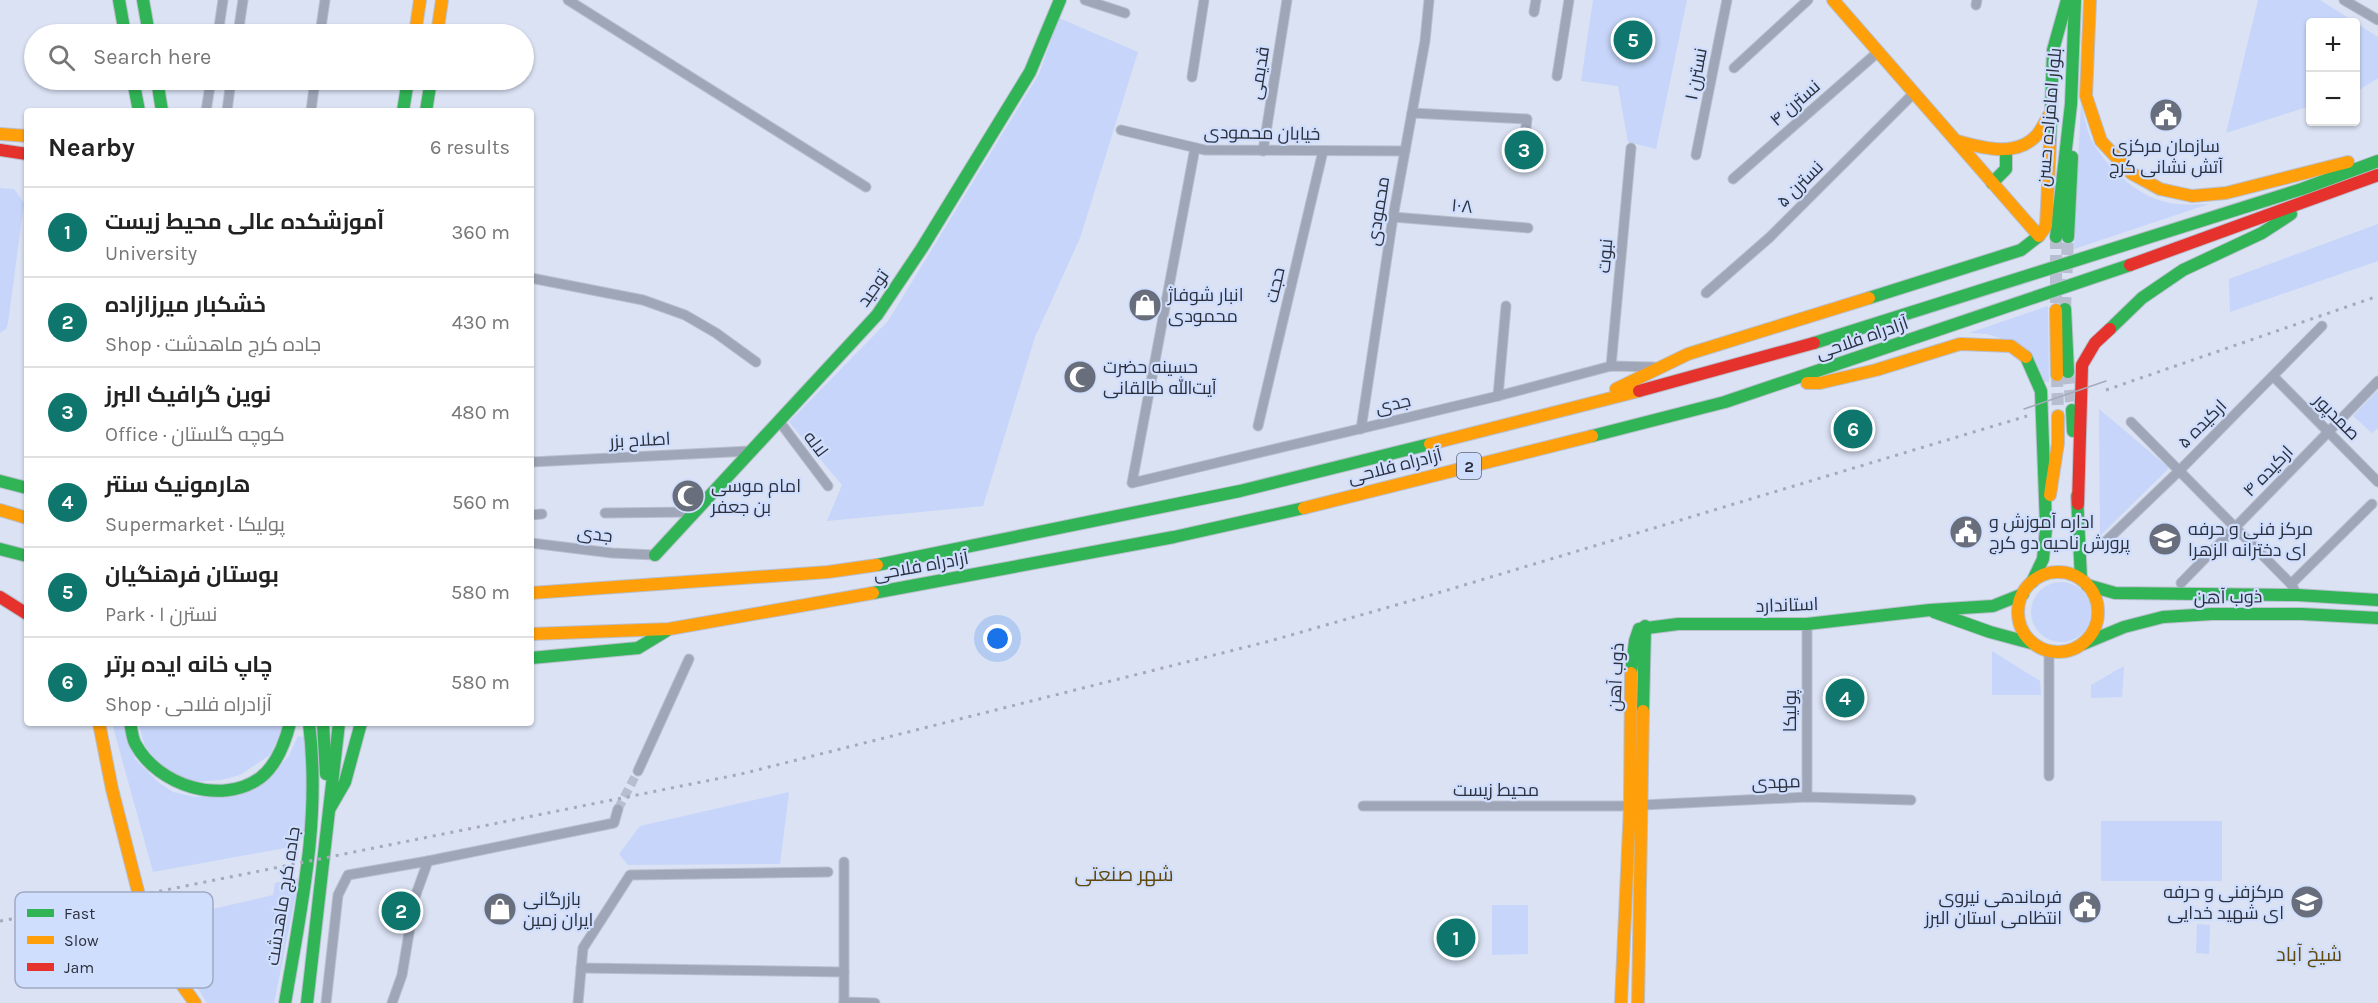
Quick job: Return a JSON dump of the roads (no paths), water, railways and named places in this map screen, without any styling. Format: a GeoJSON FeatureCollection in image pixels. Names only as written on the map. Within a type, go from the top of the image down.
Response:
{"type":"FeatureCollection","features":[{"type":"Feature","properties":{"kind":"main road"},"geometry":{"type":"LineString","coordinates":[[119,0],[123,24]]}},
{"type":"Feature","properties":{"kind":"main road"},"geometry":{"type":"LineString","coordinates":[[143,0],[147,24]]}},
{"type":"Feature","properties":{"kind":"main road"},"geometry":{"type":"LineString","coordinates":[[416,24],[420,0]]}},
{"type":"Feature","properties":{"kind":"main road"},"geometry":{"type":"LineString","coordinates":[[438,24],[442,0]]}},
{"type":"Feature","properties":{"kind":"main road","name":"توحید"},"geometry":{"type":"LineString","coordinates":[[656,555],[693,512],[877,315],[922,248],[1030,72],[1060,0]]}},
{"type":"Feature","properties":{"kind":"main road"},"geometry":{"type":"LineString","coordinates":[[1833,0],[2039,236]]}},
{"type":"Feature","properties":{"kind":"main road"},"geometry":{"type":"LineString","coordinates":[[1582,406],[1689,354],[2021,250],[2039,236],[2046,226],[2053,50],[2067,0]]}},
{"type":"Feature","properties":{"kind":"main road","name":"بلوار امامزاده حسن"},"geometry":{"type":"LineString","coordinates":[[2075,0],[2062,237],[2084,0]]}},
{"type":"Feature","properties":{"kind":"main road"},"geometry":{"type":"LineString","coordinates":[[2090,0],[2086,96],[2094,123],[2108,151],[2131,173],[2144,181],[2160,189],[2192,196],[2226,193],[2343,163],[2378,159]]}},
{"type":"Feature","properties":{"kind":"main road"},"geometry":{"type":"LineString","coordinates":[[134,90],[137,108]]}},
{"type":"Feature","properties":{"kind":"main road"},"geometry":{"type":"LineString","coordinates":[[159,90],[162,108]]}},
{"type":"Feature","properties":{"kind":"main road"},"geometry":{"type":"LineString","coordinates":[[404,108],[407,90]]}},
{"type":"Feature","properties":{"kind":"main road"},"geometry":{"type":"LineString","coordinates":[[426,108],[429,90]]}},
{"type":"Feature","properties":{"kind":"main road"},"geometry":{"type":"LineString","coordinates":[[1956,140],[1984,149],[2006,150],[2036,136],[2050,113]]}},
{"type":"Feature","properties":{"kind":"main road"},"geometry":{"type":"LineString","coordinates":[[0,134],[24,136]]}},
{"type":"Feature","properties":{"kind":"main road"},"geometry":{"type":"LineString","coordinates":[[0,150],[24,154]]}},
{"type":"Feature","properties":{"kind":"main road"},"geometry":{"type":"LineString","coordinates":[[1992,183],[2008,168],[2006,150]]}},
{"type":"Feature","properties":{"kind":"main road","name":"آزادراه فلاحی"},"geometry":{"type":"LineString","coordinates":[[534,593],[828,572],[903,561],[1240,491],[1582,406],[1802,347],[2292,192],[2378,159]]}},
{"type":"Feature","properties":{"kind":"main road","name":"آزادراه فلاحی"},"geometry":{"type":"LineString","coordinates":[[534,634],[669,629],[1174,537],[1300,509],[1725,402],[2136,264],[2378,175]]}},
{"type":"Feature","properties":{"kind":"main road"},"geometry":{"type":"LineString","coordinates":[[2078,504],[2082,365],[2095,343],[2142,298],[2183,270],[2262,233],[2318,198]]}},
{"type":"Feature","properties":{"kind":"main road"},"geometry":{"type":"LineString","coordinates":[[2061,310],[2063,373]]}},
{"type":"Feature","properties":{"kind":"main road"},"geometry":{"type":"LineString","coordinates":[[1782,384],[1820,383],[1876,370],[1960,344],[2011,346],[2027,358],[2041,391],[2046,525]]}},
{"type":"Feature","properties":{"kind":"main road"},"geometry":{"type":"LineString","coordinates":[[2072,410],[2084,582]]}},
{"type":"Feature","properties":{"kind":"main road"},"geometry":{"type":"LineString","coordinates":[[2032,582],[2043,575],[2056,572],[2069,574],[2084,582],[2095,596],[2098,609],[2097,622],[2092,634],[2083,644],[2058,653],[2049,651],[2033,644],[2024,634],[2019,621],[2018,607],[2023,594],[2032,582],[2043,559],[2058,443],[2058,416]]}},
{"type":"Feature","properties":{"kind":"main road"},"geometry":{"type":"LineString","coordinates":[[0,481],[24,487]]}},
{"type":"Feature","properties":{"kind":"main road"},"geometry":{"type":"LineString","coordinates":[[0,510],[24,517]]}},
{"type":"Feature","properties":{"kind":"main road"},"geometry":{"type":"LineString","coordinates":[[0,549],[24,555]]}},
{"type":"Feature","properties":{"kind":"main road","name":"ذوب آهن"},"geometry":{"type":"LineString","coordinates":[[2084,582],[2115,593],[2294,590],[2378,600]]}},
{"type":"Feature","properties":{"kind":"main road"},"geometry":{"type":"LineString","coordinates":[[2294,590],[2302,614]]}},
{"type":"Feature","properties":{"kind":"main road","name":"استاندارد"},"geometry":{"type":"LineString","coordinates":[[1645,627],[1807,624],[1930,610],[1993,606],[2023,594]]}},
{"type":"Feature","properties":{"kind":"main road"},"geometry":{"type":"LineString","coordinates":[[0,597],[24,612]]}},
{"type":"Feature","properties":{"kind":"main road","name":"استاندارد"},"geometry":{"type":"LineString","coordinates":[[1930,610],[1990,632],[2033,644]]}},
{"type":"Feature","properties":{"kind":"main road","name":"ذوب آهن"},"geometry":{"type":"LineString","coordinates":[[2083,644],[2124,627],[2163,617],[2212,614],[2302,614],[2378,618]]}},
{"type":"Feature","properties":{"kind":"main road","name":"ذوب آهن"},"geometry":{"type":"LineString","coordinates":[[1621,1003],[1636,805],[1645,627]]}},
{"type":"Feature","properties":{"kind":"main road"},"geometry":{"type":"LineString","coordinates":[[534,658],[638,648],[669,629]]}},
{"type":"Feature","properties":{"kind":"main road"},"geometry":{"type":"LineString","coordinates":[[100,726],[112,789],[138,892]]}},
{"type":"Feature","properties":{"kind":"main road"},"geometry":{"type":"LineString","coordinates":[[131,726],[136,745],[152,765],[173,782],[197,790],[220,791],[241,788],[258,779],[276,761],[286,740],[289,726]]}},
{"type":"Feature","properties":{"kind":"main road","name":"جاده کرج ماهدشت"},"geometry":{"type":"LineString","coordinates":[[283,1003],[312,846],[315,757],[310,726]]}},
{"type":"Feature","properties":{"kind":"main road"},"geometry":{"type":"LineString","coordinates":[[323,726],[326,802],[330,808],[345,782],[360,726]]}},
{"type":"Feature","properties":{"kind":"main road","name":"جاده کرج ماهدشت"},"geometry":{"type":"LineString","coordinates":[[307,1003],[339,726]]}},
{"type":"Feature","properties":{"kind":"main road","name":"ذوب آهن"},"geometry":{"type":"LineString","coordinates":[[1636,805],[1638,1003]]}},
{"type":"Feature","properties":{"kind":"main road"},"geometry":{"type":"LineString","coordinates":[[184,988],[195,1003]]}},
{"type":"Feature","properties":{"kind":"street"},"geometry":{"type":"LineString","coordinates":[[219,24],[223,0]]}},
{"type":"Feature","properties":{"kind":"street"},"geometry":{"type":"LineString","coordinates":[[239,24],[243,0]]}},
{"type":"Feature","properties":{"kind":"street"},"geometry":{"type":"LineString","coordinates":[[321,24],[325,0]]}},
{"type":"Feature","properties":{"kind":"street"},"geometry":{"type":"LineString","coordinates":[[568,0],[866,186]]}},
{"type":"Feature","properties":{"kind":"street"},"geometry":{"type":"LineString","coordinates":[[1085,0],[1125,13]]}},
{"type":"Feature","properties":{"kind":"street"},"geometry":{"type":"LineString","coordinates":[[1192,77],[1204,0]]}},
{"type":"Feature","properties":{"kind":"street","name":"قدیمی"},"geometry":{"type":"LineString","coordinates":[[1263,151],[1287,0]]}},
{"type":"Feature","properties":{"kind":"street","name":"محمودی"},"geometry":{"type":"LineString","coordinates":[[1361,429],[1393,217],[1425,41],[1429,0]]}},
{"type":"Feature","properties":{"kind":"street"},"geometry":{"type":"LineString","coordinates":[[1534,12],[1536,0]]}},
{"type":"Feature","properties":{"kind":"street"},"geometry":{"type":"LineString","coordinates":[[1557,76],[1569,0]]}},
{"type":"Feature","properties":{"kind":"street","name":"نسترن ۱"},"geometry":{"type":"LineString","coordinates":[[1696,155],[1727,0]]}},
{"type":"Feature","properties":{"kind":"street"},"geometry":{"type":"LineString","coordinates":[[1734,68],[1808,0]]}},
{"type":"Feature","properties":{"kind":"street"},"geometry":{"type":"LineString","coordinates":[[2344,0],[2378,20]]}},
{"type":"Feature","properties":{"kind":"street","name":"نسترن ۴"},"geometry":{"type":"LineString","coordinates":[[1732,179],[1878,52]]}},
{"type":"Feature","properties":{"kind":"street"},"geometry":{"type":"LineString","coordinates":[[206,108],[209,90]]}},
{"type":"Feature","properties":{"kind":"street"},"geometry":{"type":"LineString","coordinates":[[227,108],[230,90]]}},
{"type":"Feature","properties":{"kind":"street"},"geometry":{"type":"LineString","coordinates":[[311,108],[314,90]]}},
{"type":"Feature","properties":{"kind":"street","name":"نسترن ۵"},"geometry":{"type":"LineString","coordinates":[[1706,293],[1770,237],[1914,93]]}},
{"type":"Feature","properties":{"kind":"street"},"geometry":{"type":"LineString","coordinates":[[1412,113],[1527,119],[1524,143]]}},
{"type":"Feature","properties":{"kind":"street","name":"خیابان محمودی"},"geometry":{"type":"LineString","coordinates":[[1121,130],[1205,150],[1405,151]]}},
{"type":"Feature","properties":{"kind":"street","name":"جدی"},"geometry":{"type":"LineString","coordinates":[[1195,148],[1132,483],[1498,396],[1611,366],[1662,367]]}},
{"type":"Feature","properties":{"kind":"street","name":"نبوت"},"geometry":{"type":"LineString","coordinates":[[1611,366],[1631,148]]}},
{"type":"Feature","properties":{"kind":"street","name":"حجت"},"geometry":{"type":"LineString","coordinates":[[1258,426],[1323,151]]}},
{"type":"Feature","properties":{"kind":"street","name":"۱۰۸"},"geometry":{"type":"LineString","coordinates":[[1393,217],[1528,228]]}},
{"type":"Feature","properties":{"kind":"street"},"geometry":{"type":"LineString","coordinates":[[534,279],[643,300],[685,315],[716,333],[756,362]]}},
{"type":"Feature","properties":{"kind":"street"},"geometry":{"type":"LineString","coordinates":[[1498,396],[1506,306]]}},
{"type":"Feature","properties":{"kind":"street","name":"ارکیده ۵"},"geometry":{"type":"LineString","coordinates":[[2103,544],[2179,471],[2322,326]]}},
{"type":"Feature","properties":{"kind":"street","name":"صمدپور"},"geometry":{"type":"LineString","coordinates":[[2272,376],[2378,482]]}},
{"type":"Feature","properties":{"kind":"street","name":"ارکیده ۴"},"geometry":{"type":"LineString","coordinates":[[2181,583],[2378,381]]}},
{"type":"Feature","properties":{"kind":"street","name":"لاله"},"geometry":{"type":"LineString","coordinates":[[778,421],[828,486]]}},
{"type":"Feature","properties":{"kind":"street"},"geometry":{"type":"LineString","coordinates":[[2131,422],[2236,527],[2294,590],[2372,504]]}},
{"type":"Feature","properties":{"kind":"street","name":"اصلاح بزر"},"geometry":{"type":"LineString","coordinates":[[534,462],[750,451]]}},
{"type":"Feature","properties":{"kind":"street"},"geometry":{"type":"LineString","coordinates":[[606,513],[693,512]]}},
{"type":"Feature","properties":{"kind":"street"},"geometry":{"type":"LineString","coordinates":[[534,514],[542,514]]}},
{"type":"Feature","properties":{"kind":"street","name":"جدی"},"geometry":{"type":"LineString","coordinates":[[534,543],[612,553],[656,555]]}},
{"type":"Feature","properties":{"kind":"street","name":"پولیکا"},"geometry":{"type":"LineString","coordinates":[[1807,624],[1807,797]]}},
{"type":"Feature","properties":{"kind":"street"},"geometry":{"type":"LineString","coordinates":[[2049,651],[2049,776]]}},
{"type":"Feature","properties":{"kind":"street"},"geometry":{"type":"LineString","coordinates":[[638,771],[689,659]]}},
{"type":"Feature","properties":{"kind":"street","name":"مهدی"},"geometry":{"type":"LineString","coordinates":[[1636,805],[1807,797],[1911,800]]}},
{"type":"Feature","properties":{"kind":"street","name":"محیط زیست"},"geometry":{"type":"LineString","coordinates":[[1363,806],[1636,805]]}},
{"type":"Feature","properties":{"kind":"street"},"geometry":{"type":"LineString","coordinates":[[326,1003],[338,895],[348,874],[428,861],[614,824],[618,809]]}},
{"type":"Feature","properties":{"kind":"street"},"geometry":{"type":"LineString","coordinates":[[392,1003],[402,975],[415,897],[428,861]]}},
{"type":"Feature","properties":{"kind":"street"},"geometry":{"type":"LineString","coordinates":[[844,862],[844,1003],[875,1003]]}},
{"type":"Feature","properties":{"kind":"street"},"geometry":{"type":"LineString","coordinates":[[578,1003],[583,948],[630,875],[828,872]]}},
{"type":"Feature","properties":{"kind":"street"},"geometry":{"type":"LineString","coordinates":[[581,968],[844,972]]}},
{"type":"Feature","properties":{"kind":"tunnel"},"geometry":{"type":"LineString","coordinates":[[2056,237],[2056,310]]}},
{"type":"Feature","properties":{"kind":"tunnel"},"geometry":{"type":"LineString","coordinates":[[2065,309],[2068,237]]}},
{"type":"Feature","properties":{"kind":"tunnel"},"geometry":{"type":"LineString","coordinates":[[2068,372],[2072,410]]}},
{"type":"Feature","properties":{"kind":"tunnel"},"geometry":{"type":"LineString","coordinates":[[2057,375],[2058,416]]}},
{"type":"Feature","properties":{"kind":"tunnel"},"geometry":{"type":"LineString","coordinates":[[618,809],[638,771]]}},
{"type":"Feature","properties":{"kind":"tram line"},"geometry":{"type":"LineString","coordinates":[[2024,409],[2106,381]]}},
{"type":"Feature","properties":{"kind":"railway"},"geometry":{"type":"LineString","coordinates":[[2106,390],[2378,296]]}},
{"type":"Feature","properties":{"kind":"railway"},"geometry":{"type":"LineString","coordinates":[[156,892],[741,774],[1270,641],[2027,416]]}},
{"type":"Feature","properties":{"kind":"railway"},"geometry":{"type":"LineString","coordinates":[[0,921],[15,918]]}},
{"type":"Feature","properties":{"kind":"place","name":"بوستان فرهنگیان"},"geometry":{"type":"Point","coordinates":[1633,40]}},
{"type":"Feature","properties":{"kind":"place","name":"سازمان مرکزی آتش نشانی کرج"},"geometry":{"type":"Point","coordinates":[2166,115]}},
{"type":"Feature","properties":{"kind":"place","name":"نوین گرافیک البرز"},"geometry":{"type":"Point","coordinates":[1524,150]}},
{"type":"Feature","properties":{"kind":"place","name":"انبار شوفاژ محمودی"},"geometry":{"type":"Point","coordinates":[1145,305]}},
{"type":"Feature","properties":{"kind":"place","name":"حسینه حضرت آیت‌الله طالقانی"},"geometry":{"type":"Point","coordinates":[1080,377]}},
{"type":"Feature","properties":{"kind":"place","name":"چاپ خانه ایده برتر"},"geometry":{"type":"Point","coordinates":[1853,429]}},
{"type":"Feature","properties":{"kind":"place","name":"امام موسی بن جعفر"},"geometry":{"type":"Point","coordinates":[688,496]}},
{"type":"Feature","properties":{"kind":"place","name":"اداره آموزش و پرورش ناحیه دو کرج"},"geometry":{"type":"Point","coordinates":[1966,532]}},
{"type":"Feature","properties":{"kind":"place","name":"مرکز فنی و حرفه ای دخترانه الزهرا"},"geometry":{"type":"Point","coordinates":[2165,539]}},
{"type":"Feature","properties":{"kind":"place","name":"هارمونیک سنتر"},"geometry":{"type":"Point","coordinates":[1845,698]}},
{"type":"Feature","properties":{"kind":"place","name":"مرکزفنی و حرفه ای شهید خدایی"},"geometry":{"type":"Point","coordinates":[2307,902]}},
{"type":"Feature","properties":{"kind":"place","name":"فرماندهی نیروی انتظامی استان البرز"},"geometry":{"type":"Point","coordinates":[2085,907]}},
{"type":"Feature","properties":{"kind":"place","name":"بازرگانی ایران زمین"},"geometry":{"type":"Point","coordinates":[500,909]}},
{"type":"Feature","properties":{"kind":"place","name":"خشکبار میرزازاده"},"geometry":{"type":"Point","coordinates":[401,911]}},
{"type":"Feature","properties":{"kind":"place","name":"آموزشکده عالی محیط زیست"},"geometry":{"type":"Point","coordinates":[1456,938]}},
{"type":"Feature","properties":{"kind":"district","name":"شهر صنعتی"},"geometry":{"type":"Point","coordinates":[1124,874]}},
{"type":"Feature","properties":{"kind":"district","name":"شیخ آباد"},"geometry":{"type":"Point","coordinates":[2309,954]}}]}
